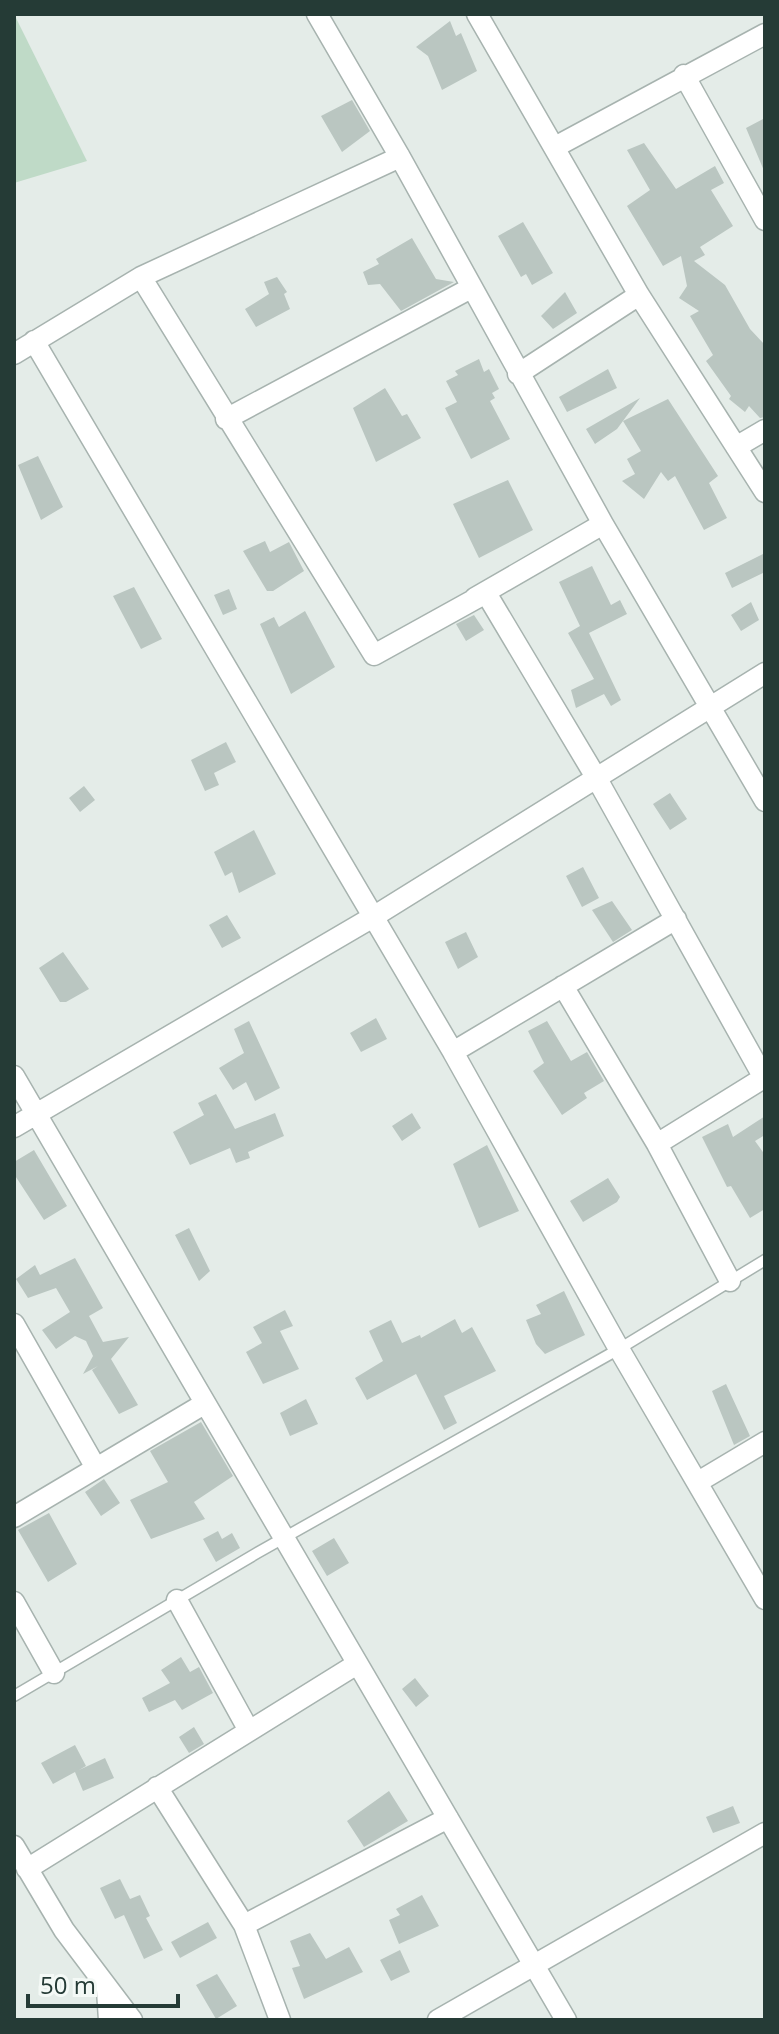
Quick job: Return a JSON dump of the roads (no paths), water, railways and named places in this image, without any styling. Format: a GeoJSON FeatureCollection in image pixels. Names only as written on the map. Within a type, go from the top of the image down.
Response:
{"type":"FeatureCollection","features":[{"type":"Feature","properties":{"kind":"street"},"geometry":{"type":"LineString","coordinates":[[317,14],[400,157],[603,524],[765,801]]}},
{"type":"Feature","properties":{"kind":"street"},"geometry":{"type":"LineString","coordinates":[[477,14],[639,295],[765,492]]}},
{"type":"Feature","properties":{"kind":"street"},"geometry":{"type":"LineString","coordinates":[[555,147],[765,34]]}},
{"type":"Feature","properties":{"kind":"street"},"geometry":{"type":"LineString","coordinates":[[684,75],[765,220]]}},
{"type":"Feature","properties":{"kind":"street"},"geometry":{"type":"LineString","coordinates":[[14,354],[141,277],[400,157]]}},
{"type":"Feature","properties":{"kind":"street"},"geometry":{"type":"LineString","coordinates":[[141,277],[374,655]]}},
{"type":"Feature","properties":{"kind":"street"},"geometry":{"type":"LineString","coordinates":[[226,419],[471,288]]}},
{"type":"Feature","properties":{"kind":"street"},"geometry":{"type":"LineString","coordinates":[[518,374],[639,295]]}},
{"type":"Feature","properties":{"kind":"street"},"geometry":{"type":"LineString","coordinates":[[34,341],[453,1052],[619,1349],[765,1599]]}},
{"type":"Feature","properties":{"kind":"street"},"geometry":{"type":"LineString","coordinates":[[736,447],[765,430]]}},
{"type":"Feature","properties":{"kind":"street"},"geometry":{"type":"LineString","coordinates":[[374,655],[603,524]]}},
{"type":"Feature","properties":{"kind":"street"},"geometry":{"type":"LineString","coordinates":[[374,655],[486,593],[597,779],[764,1078],[657,1144]]}},
{"type":"Feature","properties":{"kind":"street"},"geometry":{"type":"LineString","coordinates":[[14,1127],[373,917],[765,673]]}},
{"type":"Feature","properties":{"kind":"street"},"geometry":{"type":"LineString","coordinates":[[453,1052],[676,919]]}},
{"type":"Feature","properties":{"kind":"street"},"geometry":{"type":"LineString","coordinates":[[563,986],[657,1144],[730,1281]]}},
{"type":"Feature","properties":{"kind":"street"},"geometry":{"type":"LineString","coordinates":[[14,1076],[566,2020]]}},
{"type":"Feature","properties":{"kind":"street"},"geometry":{"type":"LineString","coordinates":[[14,1324],[96,1468]]}},
{"type":"Feature","properties":{"kind":"street"},"geometry":{"type":"LineString","coordinates":[[14,1517],[204,1404]]}},
{"type":"Feature","properties":{"kind":"street"},"geometry":{"type":"LineString","coordinates":[[698,1482],[765,1442]]}},
{"type":"Feature","properties":{"kind":"street"},"geometry":{"type":"LineString","coordinates":[[177,1600],[248,1729]]}},
{"type":"Feature","properties":{"kind":"street"},"geometry":{"type":"LineString","coordinates":[[14,1602],[54,1673]]}},
{"type":"Feature","properties":{"kind":"street"},"geometry":{"type":"LineString","coordinates":[[27,1869],[357,1664]]}},
{"type":"Feature","properties":{"kind":"street"},"geometry":{"type":"LineString","coordinates":[[157,1787],[244,1925],[280,2020]]}},
{"type":"Feature","properties":{"kind":"street"},"geometry":{"type":"LineString","coordinates":[[244,1925],[448,1818]]}},
{"type":"Feature","properties":{"kind":"street"},"geometry":{"type":"LineString","coordinates":[[438,2020],[765,1833]]}},
{"type":"Feature","properties":{"kind":"street"},"geometry":{"type":"LineString","coordinates":[[14,1846],[107,1990],[132,2020]]}},
{"type":"Feature","properties":{"kind":"street"},"geometry":{"type":"LineString","coordinates":[[107,1990],[109,2020]]}},
{"type":"Feature","properties":{"kind":"lane"},"geometry":{"type":"LineString","coordinates":[[14,1696],[283,1538],[619,1349],[765,1260]]}}]}
